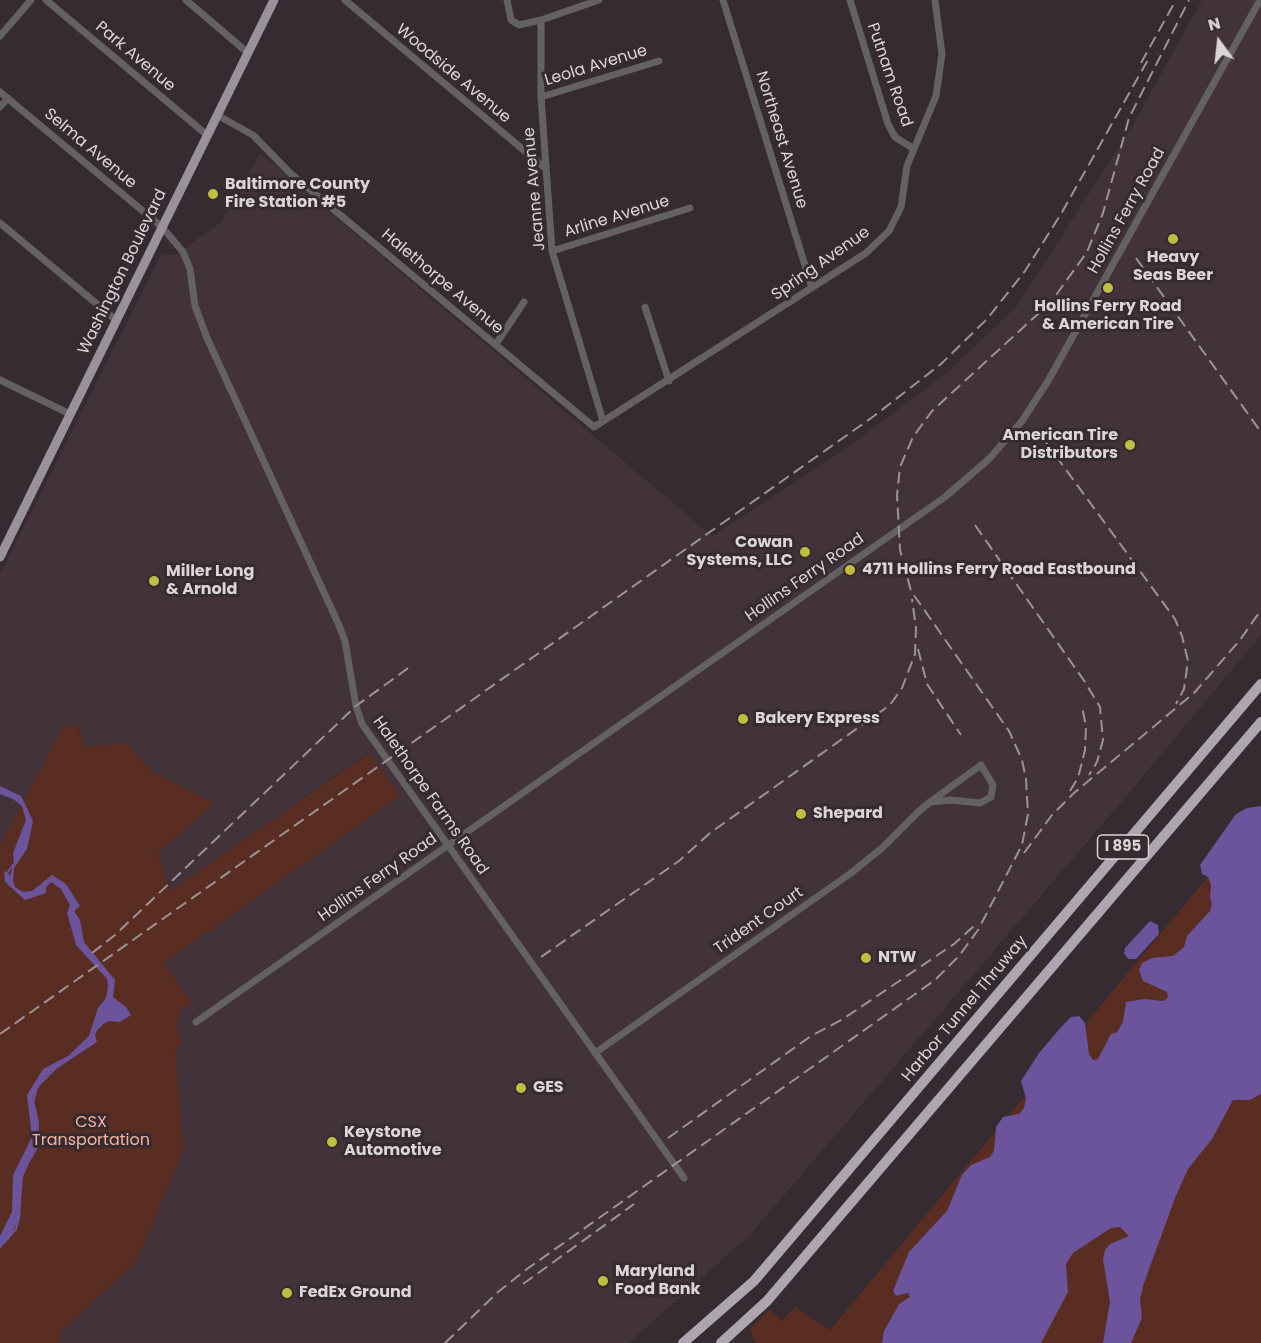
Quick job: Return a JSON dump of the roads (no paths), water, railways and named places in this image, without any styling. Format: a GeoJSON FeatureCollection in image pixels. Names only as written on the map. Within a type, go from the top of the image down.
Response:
{"type":"FeatureCollection","features":[{"type":"Feature","properties":{"kind":"highway","name":"Harbor Tunnel Thruway"},"geometry":{"type":"LineString","coordinates":[[683,1343],[754,1281],[1261,684]]}},
{"type":"Feature","properties":{"kind":"highway","name":"I 895"},"geometry":{"type":"LineString","coordinates":[[721,1343],[767,1301],[1261,722]]}},
{"type":"Feature","properties":{"kind":"main road","name":"Washington Boulevard"},"geometry":{"type":"LineString","coordinates":[[0,557],[274,0]]}},
{"type":"Feature","properties":{"kind":"street"},"geometry":{"type":"LineString","coordinates":[[0,36],[31,0]]}},
{"type":"Feature","properties":{"kind":"street","name":"Park Avenue"},"geometry":{"type":"LineString","coordinates":[[46,0],[207,135]]}},
{"type":"Feature","properties":{"kind":"street"},"geometry":{"type":"LineString","coordinates":[[186,0],[248,53]]}},
{"type":"Feature","properties":{"kind":"street","name":"Woodside Avenue"},"geometry":{"type":"LineString","coordinates":[[345,0],[545,168]]}},
{"type":"Feature","properties":{"kind":"street"},"geometry":{"type":"LineString","coordinates":[[507,0],[514,24],[524,25],[599,0]]}},
{"type":"Feature","properties":{"kind":"street","name":"Northeast Avenue"},"geometry":{"type":"LineString","coordinates":[[723,0],[812,288]]}},
{"type":"Feature","properties":{"kind":"street","name":"Putnam Road"},"geometry":{"type":"LineString","coordinates":[[850,0],[891,130],[901,142],[914,149]]}},
{"type":"Feature","properties":{"kind":"street","name":"Spring Avenue"},"geometry":{"type":"LineString","coordinates":[[594,427],[866,253],[889,231],[901,207],[903,181],[934,104],[940,75],[942,36],[935,0]]}},
{"type":"Feature","properties":{"kind":"street","name":"Hollins Ferry Road"},"geometry":{"type":"LineString","coordinates":[[196,1022],[945,497],[989,459],[1022,421],[1044,388],[1260,0]]}},
{"type":"Feature","properties":{"kind":"street","name":"Jeanne Avenue"},"geometry":{"type":"LineString","coordinates":[[541,20],[541,97],[552,250],[603,421]]}},
{"type":"Feature","properties":{"kind":"street","name":"Leola Avenue"},"geometry":{"type":"LineString","coordinates":[[541,97],[660,60]]}},
{"type":"Feature","properties":{"kind":"street","name":"Selma Avenue"},"geometry":{"type":"LineString","coordinates":[[0,92],[162,227]]}},
{"type":"Feature","properties":{"kind":"street"},"geometry":{"type":"LineString","coordinates":[[0,107],[8,98]]}},
{"type":"Feature","properties":{"kind":"street","name":"Halethorpe Avenue"},"geometry":{"type":"LineString","coordinates":[[217,115],[253,135],[290,173],[594,427]]}},
{"type":"Feature","properties":{"kind":"street","name":"Arline Avenue"},"geometry":{"type":"LineString","coordinates":[[552,250],[690,208]]}},
{"type":"Feature","properties":{"kind":"street"},"geometry":{"type":"LineString","coordinates":[[0,223],[116,320]]}},
{"type":"Feature","properties":{"kind":"street","name":"Halethorpe Farms Road"},"geometry":{"type":"LineString","coordinates":[[162,227],[177,243],[187,260],[195,306],[207,338],[338,623],[345,641],[356,706],[362,723],[684,1178]]}},
{"type":"Feature","properties":{"kind":"street"},"geometry":{"type":"LineString","coordinates":[[496,344],[525,302]]}},
{"type":"Feature","properties":{"kind":"street"},"geometry":{"type":"LineString","coordinates":[[645,307],[669,381]]}},
{"type":"Feature","properties":{"kind":"street"},"geometry":{"type":"LineString","coordinates":[[0,380],[70,414]]}},
{"type":"Feature","properties":{"kind":"street","name":"Trident Court"},"geometry":{"type":"LineString","coordinates":[[596,1053],[851,873],[930,802],[981,765],[993,785],[991,797],[980,803],[951,800],[930,802]]}},
{"type":"Feature","properties":{"kind":"waterway"},"geometry":{"type":"LineString","coordinates":[[8,876],[7,873],[14,864]]}},
{"type":"Feature","properties":{"kind":"waterway"},"geometry":{"type":"LineString","coordinates":[[96,1030],[105,1021]]}},
{"type":"Feature","properties":{"kind":"waterway"},"geometry":{"type":"LineString","coordinates":[[40,1084],[55,1069]]}},
{"type":"Feature","properties":{"kind":"waterway"},"geometry":{"type":"LineString","coordinates":[[33,1103],[36,1091]]}},
{"type":"Feature","properties":{"kind":"waterway"},"geometry":{"type":"LineString","coordinates":[[28,1163],[37,1147],[37,1141]]}},
{"type":"Feature","properties":{"kind":"waterway"},"geometry":{"type":"LineString","coordinates":[[0,1247],[16,1229],[20,1214]]}},
{"type":"Feature","properties":{"kind":"railway"},"geometry":{"type":"LineString","coordinates":[[1141,63],[1176,0]]}},
{"type":"Feature","properties":{"kind":"railway"},"geometry":{"type":"LineString","coordinates":[[445,1343],[498,1292],[527,1269],[935,980],[959,956],[978,930],[1022,845],[1028,814],[1026,779],[1022,760],[1009,731],[911,591],[900,550],[897,495],[900,467],[913,437],[932,411],[1051,302],[1087,252],[1103,213],[1129,118],[1189,0]]}},
{"type":"Feature","properties":{"kind":"railway"},"geometry":{"type":"LineString","coordinates":[[0,1034],[874,416],[941,364],[987,319],[1025,271],[1061,214],[1149,58]]}},
{"type":"Feature","properties":{"kind":"railway"},"geometry":{"type":"LineString","coordinates":[[1136,258],[1261,432]]}},
{"type":"Feature","properties":{"kind":"railway"},"geometry":{"type":"LineString","coordinates":[[1045,441],[1175,619],[1188,661],[1184,689],[1176,704]]}},
{"type":"Feature","properties":{"kind":"railway"},"geometry":{"type":"LineString","coordinates":[[975,525],[1100,707],[1103,740],[1097,762],[1089,775]]}},
{"type":"Feature","properties":{"kind":"railway"},"geometry":{"type":"LineString","coordinates":[[541,957],[679,861],[710,833],[890,705],[902,688],[915,654],[916,628],[912,599]]}},
{"type":"Feature","properties":{"kind":"railway"},"geometry":{"type":"LineString","coordinates":[[1024,853],[1052,815],[1074,793],[1194,693],[1240,640],[1261,610]]}},
{"type":"Feature","properties":{"kind":"railway"},"geometry":{"type":"LineString","coordinates":[[918,649],[927,684],[961,735]]}},
{"type":"Feature","properties":{"kind":"railway"},"geometry":{"type":"LineString","coordinates":[[92,953],[115,935],[356,706],[411,666]]}},
{"type":"Feature","properties":{"kind":"railway"},"geometry":{"type":"LineString","coordinates":[[1070,791],[1078,778],[1085,750],[1086,727],[1082,706]]}},
{"type":"Feature","properties":{"kind":"railway"},"geometry":{"type":"LineString","coordinates":[[668,1138],[811,1036],[843,1019],[954,944],[974,926]]}},
{"type":"Feature","properties":{"kind":"railway"},"geometry":{"type":"LineString","coordinates":[[523,1284],[634,1204]]}},
{"type":"Feature","properties":{"kind":"place","name":"Baltimore County Fire Station #5"},"geometry":{"type":"Point","coordinates":[213,194]}},
{"type":"Feature","properties":{"kind":"place","name":"Heavy Seas Beer"},"geometry":{"type":"Point","coordinates":[1173,239]}},
{"type":"Feature","properties":{"kind":"place","name":"Hollins Ferry Road & American Tire"},"geometry":{"type":"Point","coordinates":[1108,288]}},
{"type":"Feature","properties":{"kind":"place","name":"American Tire Distributors"},"geometry":{"type":"Point","coordinates":[1130,445]}},
{"type":"Feature","properties":{"kind":"place","name":"Cowan Systems, LLC"},"geometry":{"type":"Point","coordinates":[805,552]}},
{"type":"Feature","properties":{"kind":"place","name":"4711 Hollins Ferry Road Eastbound"},"geometry":{"type":"Point","coordinates":[850,570]}},
{"type":"Feature","properties":{"kind":"place","name":"Miller Long & Arnold"},"geometry":{"type":"Point","coordinates":[154,581]}},
{"type":"Feature","properties":{"kind":"place","name":"Bakery Express"},"geometry":{"type":"Point","coordinates":[743,719]}},
{"type":"Feature","properties":{"kind":"place","name":"Shepard"},"geometry":{"type":"Point","coordinates":[801,814]}},
{"type":"Feature","properties":{"kind":"place","name":"NTW"},"geometry":{"type":"Point","coordinates":[866,958]}},
{"type":"Feature","properties":{"kind":"place","name":"GES"},"geometry":{"type":"Point","coordinates":[521,1088]}},
{"type":"Feature","properties":{"kind":"place","name":"Keystone Automotive"},"geometry":{"type":"Point","coordinates":[332,1142]}},
{"type":"Feature","properties":{"kind":"place","name":"Maryland Food Bank"},"geometry":{"type":"Point","coordinates":[603,1281]}},
{"type":"Feature","properties":{"kind":"place","name":"FedEx Ground"},"geometry":{"type":"Point","coordinates":[287,1293]}},
{"type":"Feature","properties":{"kind":"park label","name":"CSX Transportation"},"geometry":{"type":"Point","coordinates":[91,1132]}}]}
